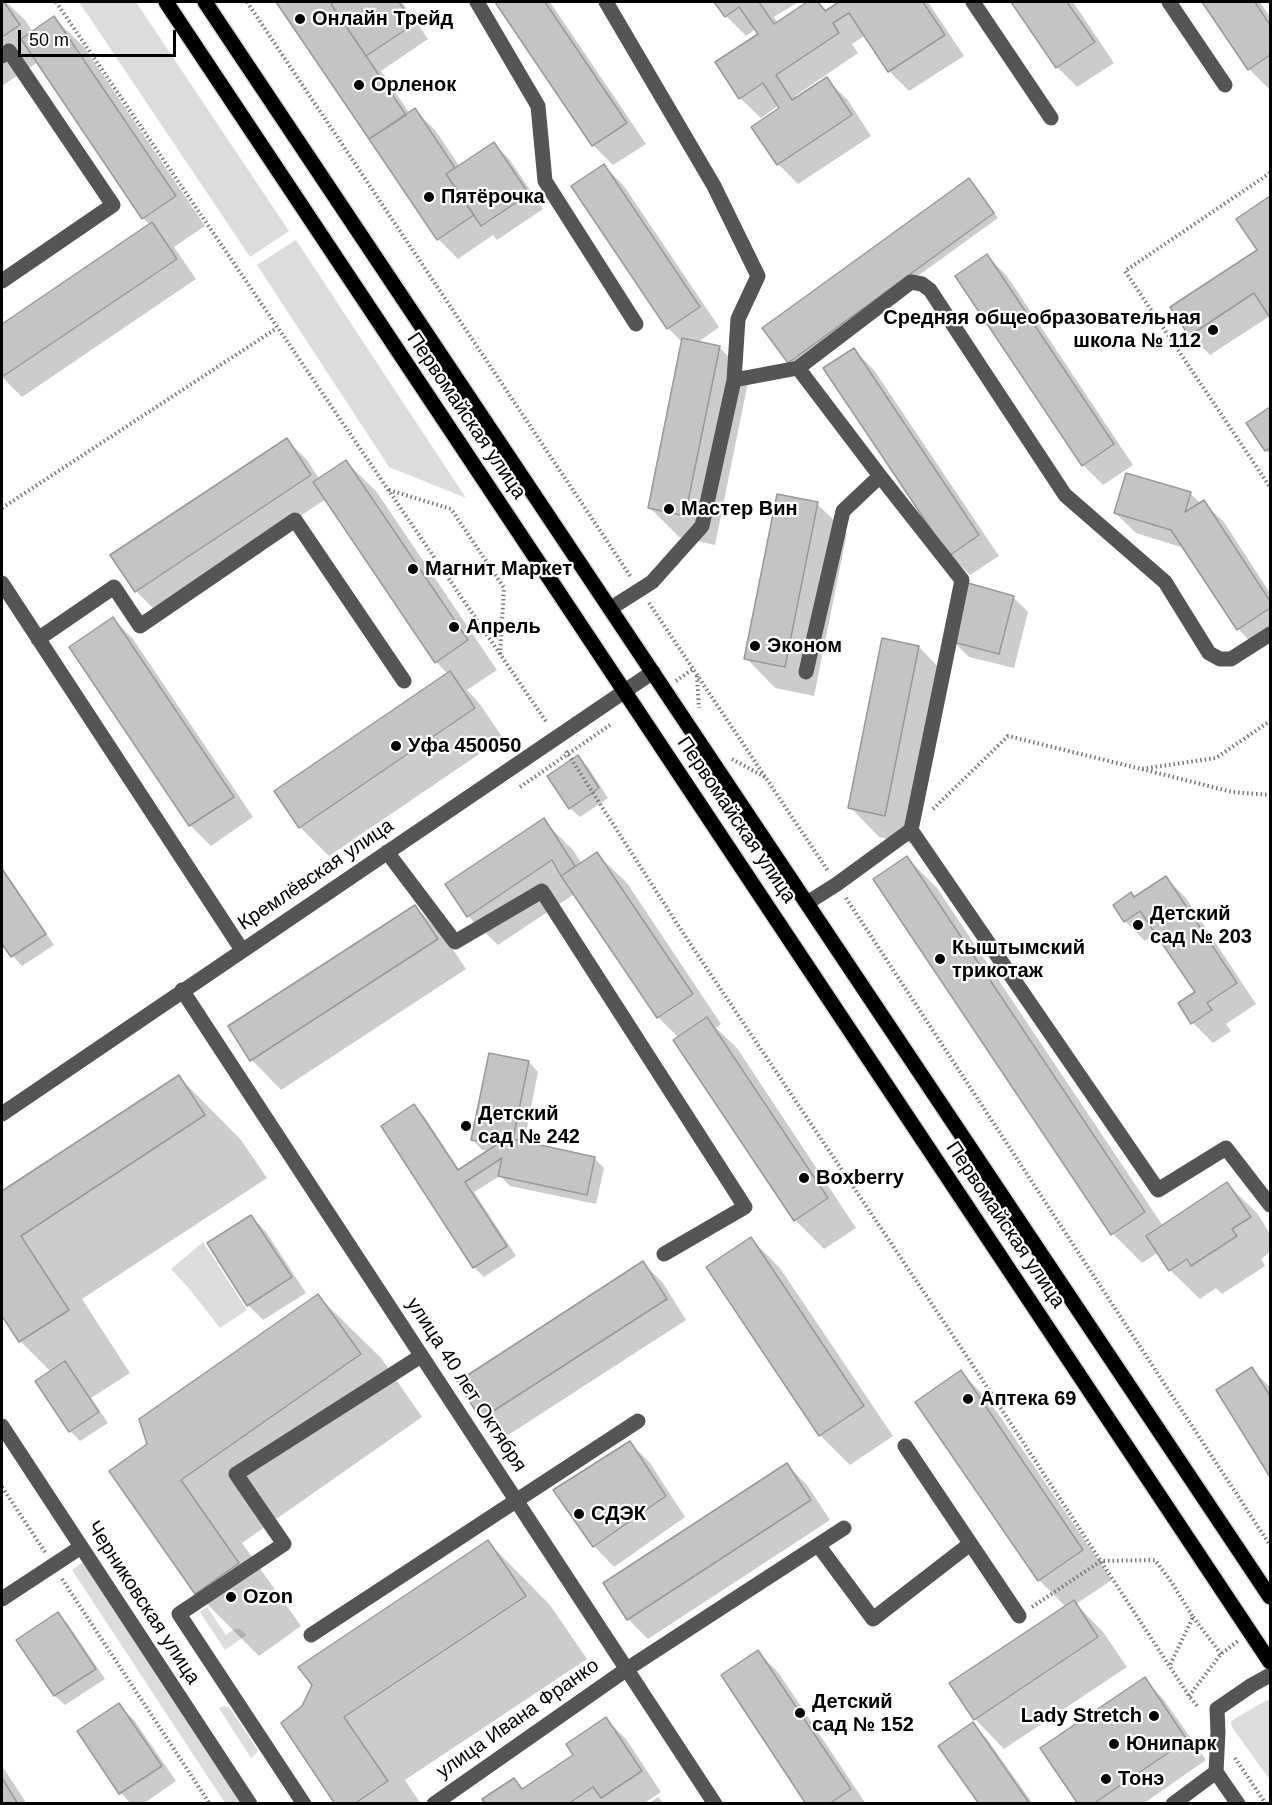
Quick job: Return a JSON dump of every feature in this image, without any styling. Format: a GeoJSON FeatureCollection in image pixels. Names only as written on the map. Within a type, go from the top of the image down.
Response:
{"type":"FeatureCollection","features":[{"type":"Feature","properties":{"kind":"main road","name":"Первомайская улица"},"geometry":{"type":"LineString","coordinates":[[166,2],[1270,1662]]}},
{"type":"Feature","properties":{"kind":"main road","name":"Первомайская улица"},"geometry":{"type":"LineString","coordinates":[[206,2],[1270,1598]]}},
{"type":"Feature","properties":{"kind":"street"},"geometry":{"type":"LineString","coordinates":[[477,2],[538,105],[545,181],[636,324]]}},
{"type":"Feature","properties":{"kind":"street"},"geometry":{"type":"LineString","coordinates":[[606,2],[714,186],[758,276],[738,319],[734,380],[702,526],[652,582],[611,608]]}},
{"type":"Feature","properties":{"kind":"street"},"geometry":{"type":"LineString","coordinates":[[973,2],[1051,118]]}},
{"type":"Feature","properties":{"kind":"street"},"geometry":{"type":"LineString","coordinates":[[1169,2],[1225,85]]}},
{"type":"Feature","properties":{"kind":"street"},"geometry":{"type":"LineString","coordinates":[[2,56],[9,51],[113,206],[2,281]]}},
{"type":"Feature","properties":{"kind":"street"},"geometry":{"type":"LineString","coordinates":[[734,380],[798,368],[911,282],[922,284],[930,290],[1065,495],[1165,582],[1209,652],[1220,658],[1231,659],[1270,634]]}},
{"type":"Feature","properties":{"kind":"street"},"geometry":{"type":"LineString","coordinates":[[798,368],[962,580],[911,830],[807,903]]}},
{"type":"Feature","properties":{"kind":"street"},"geometry":{"type":"LineString","coordinates":[[806,672],[843,511],[880,476]]}},
{"type":"Feature","properties":{"kind":"street"},"geometry":{"type":"LineString","coordinates":[[38,639],[114,587],[140,626],[296,520],[404,681]]}},
{"type":"Feature","properties":{"kind":"street"},"geometry":{"type":"LineString","coordinates":[[2,583],[242,950]]}},
{"type":"Feature","properties":{"kind":"street","name":"Кремлёвская улица"},"geometry":{"type":"LineString","coordinates":[[2,1113],[653,672]]}},
{"type":"Feature","properties":{"kind":"street"},"geometry":{"type":"LineString","coordinates":[[911,830],[1158,1190],[1226,1148],[1270,1205]]}},
{"type":"Feature","properties":{"kind":"street"},"geometry":{"type":"LineString","coordinates":[[387,852],[455,942],[542,891],[745,1207],[664,1254]]}},
{"type":"Feature","properties":{"kind":"street","name":"улица 40 лет Октября"},"geometry":{"type":"LineString","coordinates":[[182,990],[715,1803]]}},
{"type":"Feature","properties":{"kind":"street"},"geometry":{"type":"LineString","coordinates":[[304,1803],[179,1614],[284,1544],[236,1474],[422,1356]]}},
{"type":"Feature","properties":{"kind":"street"},"geometry":{"type":"LineString","coordinates":[[310,1635],[638,1420]]}},
{"type":"Feature","properties":{"kind":"street","name":"Черниковская улица"},"geometry":{"type":"LineString","coordinates":[[2,1426],[250,1803]]}},
{"type":"Feature","properties":{"kind":"street"},"geometry":{"type":"LineString","coordinates":[[905,1446],[1019,1616]]}},
{"type":"Feature","properties":{"kind":"street","name":"улица Ивана Франко"},"geometry":{"type":"LineString","coordinates":[[434,1803],[627,1669],[844,1528]]}},
{"type":"Feature","properties":{"kind":"street"},"geometry":{"type":"LineString","coordinates":[[818,1545],[873,1618],[970,1544]]}},
{"type":"Feature","properties":{"kind":"street"},"geometry":{"type":"LineString","coordinates":[[2,1599],[81,1547]]}},
{"type":"Feature","properties":{"kind":"street"},"geometry":{"type":"LineString","coordinates":[[1238,1803],[1216,1772],[1217,1709],[1270,1675]]}},
{"type":"Feature","properties":{"kind":"street"},"geometry":{"type":"LineString","coordinates":[[1173,1803],[1216,1772]]}},
{"type":"Feature","properties":{"kind":"path"},"geometry":{"type":"LineString","coordinates":[[56,2],[557,738],[685,936],[968,1358],[1169,1666],[1189,1696],[1218,1732],[1266,1803]]}},
{"type":"Feature","properties":{"kind":"path"},"geometry":{"type":"LineString","coordinates":[[247,2],[837,884],[1270,1545]]}},
{"type":"Feature","properties":{"kind":"path"},"geometry":{"type":"LineString","coordinates":[[1270,173],[1125,271],[1270,486]]}},
{"type":"Feature","properties":{"kind":"path"},"geometry":{"type":"LineString","coordinates":[[2,508],[278,328]]}},
{"type":"Feature","properties":{"kind":"path"},"geometry":{"type":"LineString","coordinates":[[388,489],[451,509],[478,549],[504,588],[500,655]]}},
{"type":"Feature","properties":{"kind":"path"},"geometry":{"type":"LineString","coordinates":[[696,675],[699,711]]}},
{"type":"Feature","properties":{"kind":"path"},"geometry":{"type":"LineString","coordinates":[[1140,769],[1215,758],[1270,722]]}},
{"type":"Feature","properties":{"kind":"path"},"geometry":{"type":"LineString","coordinates":[[911,830],[1008,736],[1232,792],[1270,795]]}},
{"type":"Feature","properties":{"kind":"path"},"geometry":{"type":"LineString","coordinates":[[727,752],[732,758],[766,778]]}},
{"type":"Feature","properties":{"kind":"path"},"geometry":{"type":"LineString","coordinates":[[2,1487],[210,1803]]}},
{"type":"Feature","properties":{"kind":"path"},"geometry":{"type":"LineString","coordinates":[[1019,1616],[1101,1561],[1155,1560],[1173,1583],[1193,1617],[1221,1653]]}},
{"type":"Feature","properties":{"kind":"path"},"geometry":{"type":"LineString","coordinates":[[1169,1666],[1193,1617]]}},
{"type":"Feature","properties":{"kind":"path"},"geometry":{"type":"LineString","coordinates":[[1189,1696],[1221,1653],[1250,1632]]}},
{"type":"Feature","properties":{"kind":"shaded area"},"geometry":{"type":"Polygon","coordinates":[[[79,2],[136,2],[289,231],[250,257],[79,2]]]}},
{"type":"Feature","properties":{"kind":"shaded area"},"geometry":{"type":"Polygon","coordinates":[[[296,240],[466,498],[389,467],[257,265],[296,240]]]}},
{"type":"Feature","properties":{"kind":"shaded area"},"geometry":{"type":"Polygon","coordinates":[[[203,1242],[247,1310],[220,1328],[171,1269],[203,1242]]]}},
{"type":"Feature","properties":{"kind":"shaded area"},"geometry":{"type":"Polygon","coordinates":[[[83,1562],[242,1803],[225,1803],[72,1570],[83,1562]]]}},
{"type":"Feature","properties":{"kind":"shaded area"},"geometry":{"type":"Polygon","coordinates":[[[207,1607],[226,1635],[234,1629],[240,1629],[247,1635],[225,1650],[200,1612],[207,1607]]]}},
{"type":"Feature","properties":{"kind":"shaded area"},"geometry":{"type":"Polygon","coordinates":[[[1267,1700],[1270,1701],[1270,1780],[1232,1727],[1231,1722],[1267,1700]]]}},
{"type":"Feature","properties":{"kind":"shaded area"},"geometry":{"type":"Polygon","coordinates":[[[229,1707],[257,1749],[257,1753],[251,1758],[219,1708],[229,1707]]]}},
{"type":"Feature","properties":{"kind":"building"},"geometry":{"type":"Polygon","coordinates":[[[2,2],[20,25],[2,37],[2,2]]]}},
{"type":"Feature","properties":{"kind":"building","name":"Орленок"},"geometry":{"type":"Polygon","coordinates":[[[276,2],[334,2],[331,4],[406,115],[369,139],[276,2]]]}},
{"type":"Feature","properties":{"kind":"building"},"geometry":{"type":"Polygon","coordinates":[[[334,2],[399,2],[414,24],[366,56],[331,4],[334,2]]]}},
{"type":"Feature","properties":{"kind":"building"},"geometry":{"type":"Polygon","coordinates":[[[495,2],[545,2],[627,123],[592,146],[495,2]]]}},
{"type":"Feature","properties":{"kind":"building"},"geometry":{"type":"Polygon","coordinates":[[[714,2],[759,2],[774,24],[807,2],[818,2],[825,11],[839,2],[923,2],[945,35],[888,72],[849,13],[833,23],[839,33],[776,75],[792,100],[827,77],[852,115],[777,165],[751,127],[779,108],[763,83],[739,99],[715,62],[758,34],[739,7],[725,17],[714,2]]]}},
{"type":"Feature","properties":{"kind":"building"},"geometry":{"type":"Polygon","coordinates":[[[1011,2],[1067,2],[1095,42],[1056,68],[1011,2]]]}},
{"type":"Feature","properties":{"kind":"building"},"geometry":{"type":"Polygon","coordinates":[[[1202,2],[1255,2],[1270,25],[1270,55],[1248,70],[1202,2]]]}},
{"type":"Feature","properties":{"kind":"building"},"geometry":{"type":"Polygon","coordinates":[[[54,16],[176,196],[142,219],[21,39],[54,16]]]}},
{"type":"Feature","properties":{"kind":"building","name":"Орленок"},"geometry":{"type":"Polygon","coordinates":[[[415,108],[455,168],[446,174],[474,215],[437,240],[369,139],[415,108]]]}},
{"type":"Feature","properties":{"kind":"building"},"geometry":{"type":"Polygon","coordinates":[[[494,142],[529,194],[481,226],[446,174],[494,142]]]}},
{"type":"Feature","properties":{"kind":"building"},"geometry":{"type":"Polygon","coordinates":[[[604,164],[700,307],[667,329],[571,186],[604,164]]]}},
{"type":"Feature","properties":{"kind":"building"},"geometry":{"type":"Polygon","coordinates":[[[969,178],[994,213],[788,363],[762,328],[969,178]]]}},
{"type":"Feature","properties":{"kind":"building"},"geometry":{"type":"Polygon","coordinates":[[[1270,196],[1270,318],[1254,293],[1189,336],[1170,307],[1257,250],[1236,219],[1270,196]]]}},
{"type":"Feature","properties":{"kind":"building"},"geometry":{"type":"Polygon","coordinates":[[[152,222],[177,259],[2,377],[2,324],[152,222]]]}},
{"type":"Feature","properties":{"kind":"building"},"geometry":{"type":"Polygon","coordinates":[[[987,254],[1114,444],[1082,466],[955,276],[987,254]]]}},
{"type":"Feature","properties":{"kind":"building"},"geometry":{"type":"Polygon","coordinates":[[[682,338],[720,346],[685,516],[648,508],[682,338]]]}},
{"type":"Feature","properties":{"kind":"building"},"geometry":{"type":"Polygon","coordinates":[[[854,348],[979,535],[949,556],[823,368],[854,348]]]}},
{"type":"Feature","properties":{"kind":"building"},"geometry":{"type":"Polygon","coordinates":[[[1270,407],[1270,448],[1265,451],[1246,423],[1270,407]]]}},
{"type":"Feature","properties":{"kind":"building"},"geometry":{"type":"Polygon","coordinates":[[[287,438],[311,475],[135,592],[110,555],[287,438]]]}},
{"type":"Feature","properties":{"kind":"building"},"geometry":{"type":"Polygon","coordinates":[[[346,460],[468,640],[435,663],[313,482],[346,460]]]}},
{"type":"Feature","properties":{"kind":"building"},"geometry":{"type":"Polygon","coordinates":[[[1126,473],[1191,492],[1185,512],[1204,500],[1270,601],[1270,608],[1237,630],[1171,530],[1114,513],[1126,473]]]}},
{"type":"Feature","properties":{"kind":"building"},"geometry":{"type":"Polygon","coordinates":[[[777,494],[818,502],[785,667],[744,659],[777,494]]]}},
{"type":"Feature","properties":{"kind":"building"},"geometry":{"type":"Polygon","coordinates":[[[968,583],[1014,596],[999,654],[953,642],[968,583]]]}},
{"type":"Feature","properties":{"kind":"building"},"geometry":{"type":"Polygon","coordinates":[[[113,617],[234,797],[189,826],[69,647],[113,617]]]}},
{"type":"Feature","properties":{"kind":"building"},"geometry":{"type":"Polygon","coordinates":[[[882,638],[919,646],[885,816],[848,808],[882,638]]]}},
{"type":"Feature","properties":{"kind":"building"},"geometry":{"type":"Polygon","coordinates":[[[450,671],[475,708],[299,828],[274,791],[450,671]]]}},
{"type":"Feature","properties":{"kind":"building"},"geometry":{"type":"Polygon","coordinates":[[[578,755],[599,788],[569,809],[547,776],[578,755]]]}},
{"type":"Feature","properties":{"kind":"building"},"geometry":{"type":"Polygon","coordinates":[[[544,818],[575,866],[561,876],[552,860],[467,917],[445,884],[544,818]]]}},
{"type":"Feature","properties":{"kind":"building"},"geometry":{"type":"Polygon","coordinates":[[[597,852],[693,994],[657,1018],[561,876],[597,852]]]}},
{"type":"Feature","properties":{"kind":"building"},"geometry":{"type":"Polygon","coordinates":[[[907,856],[1145,1212],[1111,1235],[873,879],[907,856]]]}},
{"type":"Feature","properties":{"kind":"building"},"geometry":{"type":"Polygon","coordinates":[[[2,869],[46,934],[11,957],[2,944],[2,869]]]}},
{"type":"Feature","properties":{"kind":"building"},"geometry":{"type":"Polygon","coordinates":[[[1166,876],[1237,983],[1207,1003],[1212,1010],[1191,1024],[1178,1003],[1195,992],[1140,911],[1124,922],[1113,905],[1131,892],[1134,897],[1166,876]]]}},
{"type":"Feature","properties":{"kind":"building"},"geometry":{"type":"Polygon","coordinates":[[[415,905],[438,939],[250,1061],[228,1026],[415,905]]]}},
{"type":"Feature","properties":{"kind":"building"},"geometry":{"type":"Polygon","coordinates":[[[707,1017],[828,1198],[794,1221],[673,1040],[707,1017]]]}},
{"type":"Feature","properties":{"kind":"building"},"geometry":{"type":"Polygon","coordinates":[[[489,1053],[529,1061],[513,1139],[595,1157],[587,1195],[498,1176],[502,1158],[465,1182],[507,1246],[473,1268],[381,1126],[414,1104],[458,1170],[496,1145],[471,1140],[489,1053]]]}},
{"type":"Feature","properties":{"kind":"building"},"geometry":{"type":"Polygon","coordinates":[[[179,1075],[205,1115],[21,1236],[69,1310],[19,1342],[2,1316],[2,1191],[179,1075]]]}},
{"type":"Feature","properties":{"kind":"building"},"geometry":{"type":"Polygon","coordinates":[[[1227,1182],[1251,1217],[1232,1229],[1237,1236],[1191,1266],[1187,1259],[1169,1271],[1146,1236],[1227,1182]]]}},
{"type":"Feature","properties":{"kind":"building"},"geometry":{"type":"Polygon","coordinates":[[[251,1215],[292,1277],[247,1306],[207,1243],[251,1215]]]}},
{"type":"Feature","properties":{"kind":"building"},"geometry":{"type":"Polygon","coordinates":[[[751,1237],[864,1406],[819,1436],[706,1267],[751,1237]]]}},
{"type":"Feature","properties":{"kind":"building"},"geometry":{"type":"Polygon","coordinates":[[[643,1261],[667,1299],[481,1419],[457,1382],[643,1261]]]}},
{"type":"Feature","properties":{"kind":"building"},"geometry":{"type":"Polygon","coordinates":[[[318,1294],[361,1354],[181,1480],[239,1563],[195,1594],[109,1471],[147,1444],[139,1419],[318,1294]]]}},
{"type":"Feature","properties":{"kind":"building"},"geometry":{"type":"Polygon","coordinates":[[[65,1361],[99,1412],[69,1432],[35,1381],[65,1361]]]}},
{"type":"Feature","properties":{"kind":"building"},"geometry":{"type":"Polygon","coordinates":[[[1252,1367],[1270,1396],[1270,1477],[1216,1390],[1252,1367]]]}},
{"type":"Feature","properties":{"kind":"building"},"geometry":{"type":"Polygon","coordinates":[[[961,1370],[1083,1550],[1038,1581],[915,1402],[961,1370]]]}},
{"type":"Feature","properties":{"kind":"building"},"geometry":{"type":"Polygon","coordinates":[[[630,1441],[666,1496],[593,1547],[553,1490],[630,1441]]]}},
{"type":"Feature","properties":{"kind":"building"},"geometry":{"type":"Polygon","coordinates":[[[787,1463],[811,1500],[627,1620],[603,1583],[787,1463]]]}},
{"type":"Feature","properties":{"kind":"building"},"geometry":{"type":"Polygon","coordinates":[[[488,1540],[526,1596],[344,1717],[388,1781],[354,1804],[335,1804],[281,1723],[302,1706],[312,1685],[298,1667],[488,1540]]]}},
{"type":"Feature","properties":{"kind":"building"},"geometry":{"type":"Polygon","coordinates":[[[1074,1600],[1098,1637],[974,1720],[949,1683],[1074,1600]]]}},
{"type":"Feature","properties":{"kind":"building"},"geometry":{"type":"Polygon","coordinates":[[[58,1612],[96,1669],[54,1696],[16,1640],[58,1612]]]}},
{"type":"Feature","properties":{"kind":"building"},"geometry":{"type":"Polygon","coordinates":[[[758,1650],[851,1789],[829,1804],[806,1804],[721,1675],[758,1650]]]}},
{"type":"Feature","properties":{"kind":"building","name":"Юнипарк"},"geometry":{"type":"Polygon","coordinates":[[[1145,1677],[1187,1740],[1093,1804],[1078,1804],[1040,1748],[1145,1677]]]}},
{"type":"Feature","properties":{"kind":"building"},"geometry":{"type":"Polygon","coordinates":[[[119,1703],[162,1766],[119,1794],[77,1731],[119,1703]]]}},
{"type":"Feature","properties":{"kind":"building"},"geometry":{"type":"Polygon","coordinates":[[[606,1717],[642,1771],[601,1798],[593,1787],[568,1804],[485,1804],[482,1799],[514,1778],[522,1789],[573,1755],[566,1744],[606,1717]]]}},
{"type":"Feature","properties":{"kind":"building"},"geometry":{"type":"Polygon","coordinates":[[[973,1722],[1030,1804],[979,1804],[938,1746],[973,1722]]]}},
{"type":"Feature","properties":{"kind":"building"},"geometry":{"type":"Polygon","coordinates":[[[2,1778],[18,1804],[2,1804],[2,1778]]]}},
{"type":"Feature","properties":{"kind":"place","name":"Онлайн Трейд"},"geometry":{"type":"Point","coordinates":[300,19]}},
{"type":"Feature","properties":{"kind":"place","name":"Орленок"},"geometry":{"type":"Point","coordinates":[359,85]}},
{"type":"Feature","properties":{"kind":"place","name":"Пятёрочка"},"geometry":{"type":"Point","coordinates":[429,197]}},
{"type":"Feature","properties":{"kind":"place","name":"Средняя общеобразовательная школа № 112"},"geometry":{"type":"Point","coordinates":[1213,330]}},
{"type":"Feature","properties":{"kind":"place","name":"Мастер Вин"},"geometry":{"type":"Point","coordinates":[669,509]}},
{"type":"Feature","properties":{"kind":"place","name":"Магнит Маркет"},"geometry":{"type":"Point","coordinates":[413,569]}},
{"type":"Feature","properties":{"kind":"place","name":"Апрель"},"geometry":{"type":"Point","coordinates":[454,627]}},
{"type":"Feature","properties":{"kind":"place","name":"Эконом"},"geometry":{"type":"Point","coordinates":[755,646]}},
{"type":"Feature","properties":{"kind":"place","name":"Уфа 450050"},"geometry":{"type":"Point","coordinates":[396,746]}},
{"type":"Feature","properties":{"kind":"place","name":"Детский сад № 203"},"geometry":{"type":"Point","coordinates":[1138,925]}},
{"type":"Feature","properties":{"kind":"place","name":"Кыштымский трикотаж"},"geometry":{"type":"Point","coordinates":[940,959]}},
{"type":"Feature","properties":{"kind":"place","name":"Детский сад № 242"},"geometry":{"type":"Point","coordinates":[466,1126]}},
{"type":"Feature","properties":{"kind":"place","name":"Boxberry"},"geometry":{"type":"Point","coordinates":[804,1178]}},
{"type":"Feature","properties":{"kind":"place","name":"Аптека 69"},"geometry":{"type":"Point","coordinates":[968,1399]}},
{"type":"Feature","properties":{"kind":"place","name":"СДЭК"},"geometry":{"type":"Point","coordinates":[579,1514]}},
{"type":"Feature","properties":{"kind":"place","name":"Ozon"},"geometry":{"type":"Point","coordinates":[231,1597]}},
{"type":"Feature","properties":{"kind":"place","name":"Детский сад № 152"},"geometry":{"type":"Point","coordinates":[800,1713]}},
{"type":"Feature","properties":{"kind":"place","name":"Lady Stretch"},"geometry":{"type":"Point","coordinates":[1154,1716]}},
{"type":"Feature","properties":{"kind":"place","name":"Юнипарк"},"geometry":{"type":"Point","coordinates":[1114,1744]}},
{"type":"Feature","properties":{"kind":"place","name":"Тонэ"},"geometry":{"type":"Point","coordinates":[1106,1779]}}]}
